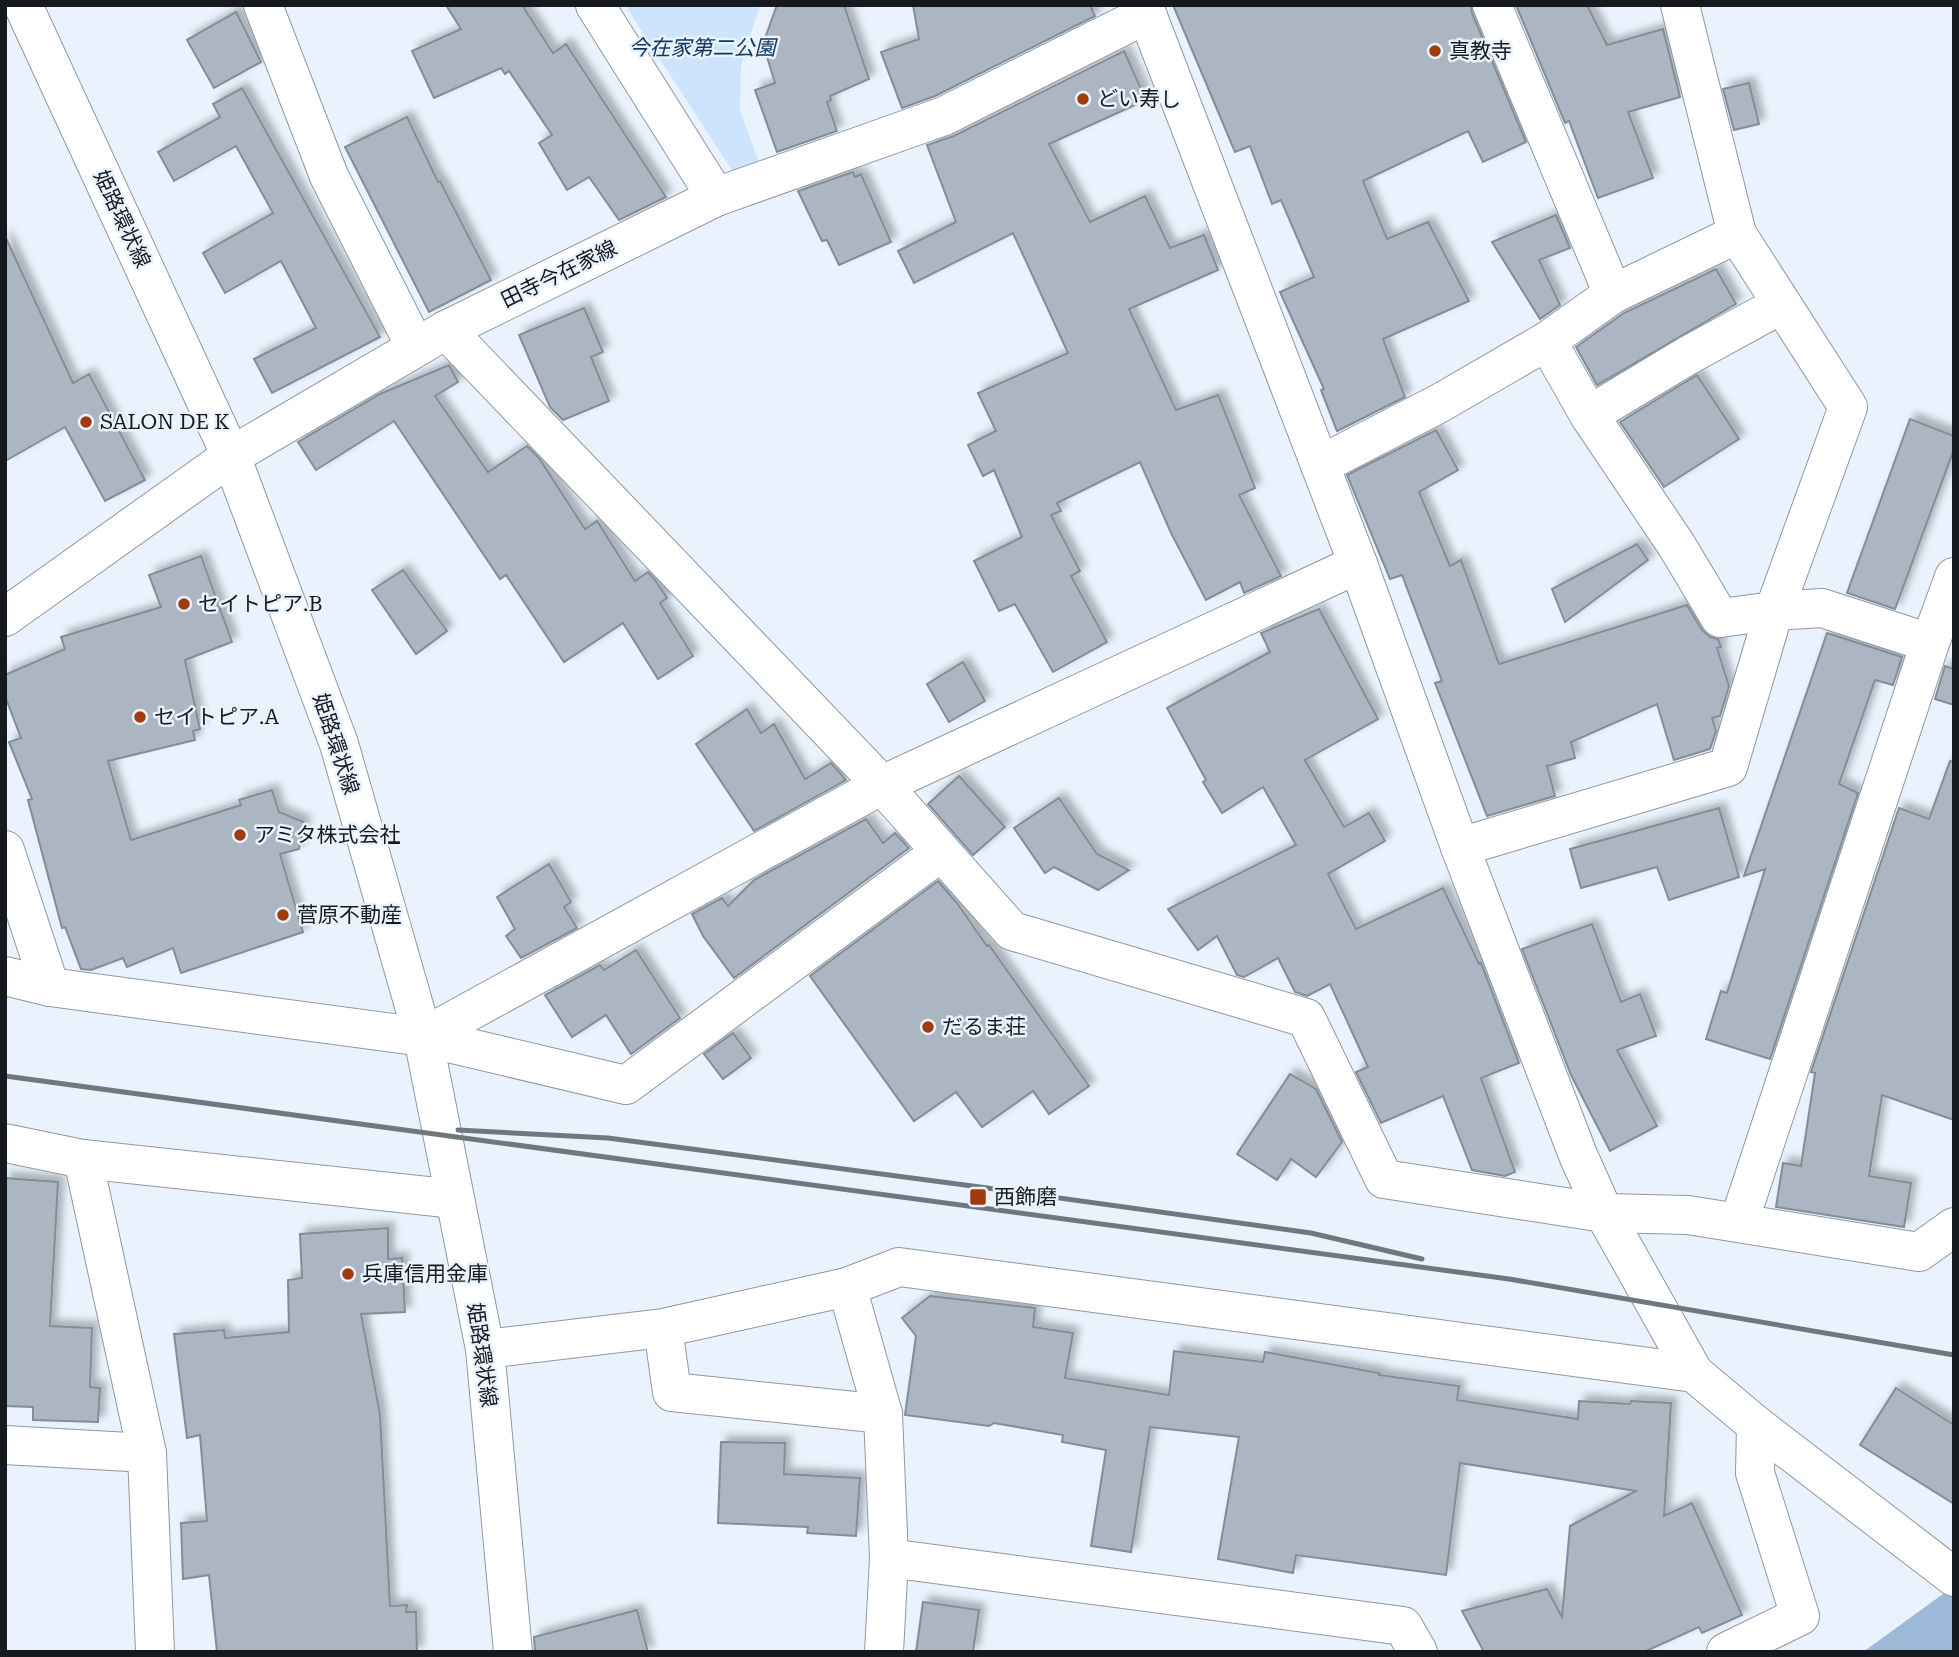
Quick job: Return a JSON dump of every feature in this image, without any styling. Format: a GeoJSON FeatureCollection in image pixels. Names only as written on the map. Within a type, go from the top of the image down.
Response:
{"type":"FeatureCollection","features":[{"type":"Feature","properties":{"kind":"street","name":"姫路環状線"},"geometry":{"type":"LineString","coordinates":[[23,5],[232,456],[338,744],[423,1037],[485,1349],[513,1652]]}},
{"type":"Feature","properties":{"kind":"street"},"geometry":{"type":"LineString","coordinates":[[263,5],[329,176],[431,338],[883,785],[1012,931],[1306,1018],[1384,1179],[1604,1213],[1688,1215],[1919,1252],[1954,1227]]}},
{"type":"Feature","properties":{"kind":"street"},"geometry":{"type":"LineString","coordinates":[[595,5],[716,197]]}},
{"type":"Feature","properties":{"kind":"street"},"geometry":{"type":"LineString","coordinates":[[1492,5],[1613,294]]}},
{"type":"Feature","properties":{"kind":"street"},"geometry":{"type":"LineString","coordinates":[[1460,847],[1728,767],[1774,611],[1848,407],[1737,234],[1679,5]]}},
{"type":"Feature","properties":{"kind":"street","name":"田寺今在家線"},"geometry":{"type":"LineString","coordinates":[[5,617],[232,456],[431,338],[716,197],[944,116],[1144,10]]}},
{"type":"Feature","properties":{"kind":"street"},"geometry":{"type":"LineString","coordinates":[[1144,10],[1358,564],[1460,847],[1578,1155],[1604,1213],[1695,1373],[1756,1425],[1947,1573]]}},
{"type":"Feature","properties":{"kind":"street"},"geometry":{"type":"LineString","coordinates":[[1320,466],[1440,403],[1547,341],[1613,294],[1737,234]]}},
{"type":"Feature","properties":{"kind":"street"},"geometry":{"type":"LineString","coordinates":[[1589,415],[1687,356],[1782,304]]}},
{"type":"Feature","properties":{"kind":"street"},"geometry":{"type":"LineString","coordinates":[[1547,341],[1589,415],[1677,545],[1720,618],[1822,608],[1930,643]]}},
{"type":"Feature","properties":{"kind":"street"},"geometry":{"type":"LineString","coordinates":[[423,1037],[883,785],[1358,564]]}},
{"type":"Feature","properties":{"kind":"street"},"geometry":{"type":"LineString","coordinates":[[1739,1222],[1930,643],[1951,592]]}},
{"type":"Feature","properties":{"kind":"street"},"geometry":{"type":"LineString","coordinates":[[5,850],[50,987]]}},
{"type":"Feature","properties":{"kind":"street"},"geometry":{"type":"LineString","coordinates":[[5,976],[50,987],[423,1037],[626,1085],[941,852]]}},
{"type":"Feature","properties":{"kind":"street"},"geometry":{"type":"LineString","coordinates":[[5,1143],[83,1159],[455,1199]]}},
{"type":"Feature","properties":{"kind":"street"},"geometry":{"type":"LineString","coordinates":[[83,1159],[147,1453],[155,1652]]}},
{"type":"Feature","properties":{"kind":"street"},"geometry":{"type":"LineString","coordinates":[[485,1349],[663,1328],[847,1287],[899,1267],[1695,1373]]}},
{"type":"Feature","properties":{"kind":"street"},"geometry":{"type":"LineString","coordinates":[[847,1287],[883,1414],[889,1558],[884,1652]]}},
{"type":"Feature","properties":{"kind":"street"},"geometry":{"type":"LineString","coordinates":[[663,1328],[672,1392],[883,1414]]}},
{"type":"Feature","properties":{"kind":"street"},"geometry":{"type":"LineString","coordinates":[[1726,1652],[1800,1616],[1755,1474],[1756,1425]]}},
{"type":"Feature","properties":{"kind":"street"},"geometry":{"type":"LineString","coordinates":[[5,1445],[147,1453]]}},
{"type":"Feature","properties":{"kind":"street"},"geometry":{"type":"LineString","coordinates":[[889,1558],[1403,1626],[1418,1652]]}},
{"type":"Feature","properties":{"kind":"green space","name":"今在家第二公園"},"geometry":{"type":"Polygon","coordinates":[[[625,5],[760,5],[741,65],[740,111],[759,162],[733,172],[625,5]]]}},
{"type":"Feature","properties":{"kind":"shaded area"},"geometry":{"type":"Polygon","coordinates":[[[1954,1586],[1954,1652],[1863,1652],[1954,1586]]]}},
{"type":"Feature","properties":{"kind":"building"},"geometry":{"type":"Polygon","coordinates":[[[446,5],[522,5],[553,53],[566,44],[666,197],[619,220],[589,177],[567,190],[539,143],[552,135],[509,71],[505,74],[501,68],[434,98],[412,51],[461,29],[446,5]]]}},
{"type":"Feature","properties":{"kind":"building"},"geometry":{"type":"Polygon","coordinates":[[[777,5],[844,5],[869,79],[830,96],[831,100],[827,102],[837,131],[777,152],[755,90],[775,83],[763,44],[777,5]]]}},
{"type":"Feature","properties":{"kind":"building"},"geometry":{"type":"Polygon","coordinates":[[[913,5],[1090,5],[1095,16],[935,96],[902,108],[881,52],[919,39],[913,5]]]}},
{"type":"Feature","properties":{"kind":"building"},"geometry":{"type":"Polygon","coordinates":[[[1173,5],[1471,5],[1526,142],[1483,162],[1468,131],[1363,181],[1387,239],[1428,222],[1469,301],[1383,339],[1405,397],[1337,431],[1321,390],[1324,389],[1280,292],[1314,277],[1281,200],[1272,204],[1250,146],[1235,152],[1173,5]]]}},
{"type":"Feature","properties":{"kind":"building"},"geometry":{"type":"Polygon","coordinates":[[[1516,5],[1587,5],[1607,45],[1663,29],[1680,97],[1628,112],[1653,178],[1598,198],[1569,121],[1565,123],[1516,5]]]}},
{"type":"Feature","properties":{"kind":"building"},"geometry":{"type":"Polygon","coordinates":[[[236,12],[261,62],[214,88],[187,40],[236,12]]]}},
{"type":"Feature","properties":{"kind":"building"},"geometry":{"type":"Polygon","coordinates":[[[1124,51],[1146,100],[1049,144],[1090,222],[1145,196],[1170,248],[1204,235],[1218,270],[1129,309],[1176,410],[1218,395],[1255,488],[1239,495],[1281,576],[1244,593],[1240,582],[1206,600],[1171,533],[1140,462],[1057,503],[1061,511],[1051,515],[1080,571],[1071,576],[1107,642],[1053,672],[1015,604],[999,611],[974,561],[1022,537],[994,470],[983,476],[968,445],[996,431],[978,393],[1068,353],[1013,233],[914,283],[898,251],[956,222],[927,145],[954,136],[1124,51]]]}},
{"type":"Feature","properties":{"kind":"building"},"geometry":{"type":"Polygon","coordinates":[[[1749,83],[1759,124],[1734,130],[1723,89],[1749,83]]]}},
{"type":"Feature","properties":{"kind":"building"},"geometry":{"type":"Polygon","coordinates":[[[242,88],[380,337],[272,393],[254,359],[316,328],[281,261],[225,293],[203,253],[273,213],[236,146],[174,181],[158,152],[220,117],[213,104],[242,88]]]}},
{"type":"Feature","properties":{"kind":"building"},"geometry":{"type":"Polygon","coordinates":[[[407,117],[438,182],[440,181],[491,280],[429,312],[345,147],[407,117]]]}},
{"type":"Feature","properties":{"kind":"building"},"geometry":{"type":"Polygon","coordinates":[[[853,172],[855,177],[861,174],[891,242],[839,265],[827,240],[822,241],[798,191],[853,172]]]}},
{"type":"Feature","properties":{"kind":"building"},"geometry":{"type":"Polygon","coordinates":[[[1556,215],[1570,248],[1539,260],[1560,305],[1540,319],[1492,242],[1556,215]]]}},
{"type":"Feature","properties":{"kind":"building"},"geometry":{"type":"Polygon","coordinates":[[[5,236],[73,383],[89,374],[145,480],[105,501],[65,427],[5,461],[5,236]]]}},
{"type":"Feature","properties":{"kind":"building"},"geometry":{"type":"Polygon","coordinates":[[[1716,269],[1736,304],[1597,385],[1576,347],[1624,313],[1716,269]]]}},
{"type":"Feature","properties":{"kind":"building"},"geometry":{"type":"Polygon","coordinates":[[[584,308],[603,352],[591,357],[609,401],[563,420],[550,407],[519,335],[584,308]]]}},
{"type":"Feature","properties":{"kind":"building"},"geometry":{"type":"Polygon","coordinates":[[[449,365],[458,382],[435,396],[488,472],[527,446],[539,458],[585,529],[597,521],[635,581],[648,572],[655,580],[667,598],[660,603],[693,656],[658,679],[623,623],[564,662],[506,575],[500,579],[394,421],[316,470],[298,442],[380,394],[449,365]]]}},
{"type":"Feature","properties":{"kind":"building"},"geometry":{"type":"Polygon","coordinates":[[[1697,375],[1739,439],[1664,487],[1620,422],[1697,375]]]}},
{"type":"Feature","properties":{"kind":"building"},"geometry":{"type":"Polygon","coordinates":[[[1910,419],[1954,436],[1954,449],[1895,609],[1847,593],[1910,419]]]}},
{"type":"Feature","properties":{"kind":"building"},"geometry":{"type":"Polygon","coordinates":[[[1436,430],[1458,470],[1419,492],[1450,566],[1461,560],[1499,664],[1687,605],[1702,630],[1710,637],[1718,639],[1721,647],[1717,648],[1729,686],[1720,716],[1712,718],[1716,731],[1710,749],[1674,760],[1657,704],[1571,742],[1575,758],[1547,766],[1555,796],[1487,816],[1435,683],[1442,681],[1402,575],[1390,579],[1347,475],[1436,430]]]}},
{"type":"Feature","properties":{"kind":"building"},"geometry":{"type":"Polygon","coordinates":[[[1637,544],[1648,560],[1565,622],[1552,589],[1637,544]]]}},
{"type":"Feature","properties":{"kind":"building"},"geometry":{"type":"Polygon","coordinates":[[[201,556],[232,642],[185,660],[200,729],[193,731],[195,740],[108,761],[131,840],[241,805],[239,800],[272,790],[279,812],[304,822],[299,849],[280,854],[303,932],[181,973],[173,948],[127,967],[123,958],[91,970],[81,969],[65,927],[62,928],[28,800],[32,799],[9,742],[21,738],[5,696],[5,675],[65,649],[61,637],[161,607],[149,575],[201,556]]]}},
{"type":"Feature","properties":{"kind":"building"},"geometry":{"type":"Polygon","coordinates":[[[403,570],[447,631],[416,654],[372,590],[403,570]]]}},
{"type":"Feature","properties":{"kind":"building"},"geometry":{"type":"Polygon","coordinates":[[[1319,609],[1378,719],[1305,760],[1344,827],[1369,813],[1385,841],[1328,874],[1356,929],[1443,888],[1479,964],[1481,963],[1519,1063],[1481,1078],[1515,1172],[1505,1176],[1472,1170],[1443,1096],[1381,1123],[1356,1072],[1368,1067],[1330,984],[1307,996],[1295,992],[1278,958],[1244,977],[1237,975],[1217,936],[1198,950],[1168,909],[1296,845],[1263,787],[1222,813],[1203,782],[1206,780],[1167,708],[1270,652],[1261,633],[1319,609]]]}},
{"type":"Feature","properties":{"kind":"building"},"geometry":{"type":"Polygon","coordinates":[[[1827,633],[1902,657],[1893,685],[1875,680],[1839,784],[1858,793],[1770,1059],[1706,1039],[1721,991],[1727,993],[1765,869],[1744,876],[1827,633]]]}},
{"type":"Feature","properties":{"kind":"building"},"geometry":{"type":"Polygon","coordinates":[[[963,662],[985,701],[949,722],[927,684],[963,662]]]}},
{"type":"Feature","properties":{"kind":"building"},"geometry":{"type":"Polygon","coordinates":[[[1945,666],[1954,669],[1954,705],[1935,699],[1945,666]]]}},
{"type":"Feature","properties":{"kind":"building"},"geometry":{"type":"Polygon","coordinates":[[[747,709],[761,733],[774,724],[805,779],[831,763],[846,780],[754,831],[696,744],[747,709]]]}},
{"type":"Feature","properties":{"kind":"building"},"geometry":{"type":"Polygon","coordinates":[[[1950,761],[1954,762],[1954,1120],[1882,1095],[1869,1176],[1911,1183],[1904,1227],[1776,1207],[1783,1163],[1801,1166],[1815,1073],[1811,1072],[1899,808],[1929,819],[1950,761]]]}},
{"type":"Feature","properties":{"kind":"building"},"geometry":{"type":"Polygon","coordinates":[[[959,776],[1005,827],[973,855],[928,804],[959,776]]]}},
{"type":"Feature","properties":{"kind":"building"},"geometry":{"type":"Polygon","coordinates":[[[1059,798],[1097,854],[1129,870],[1098,890],[1054,867],[1045,873],[1014,828],[1059,798]]]}},
{"type":"Feature","properties":{"kind":"building"},"geometry":{"type":"Polygon","coordinates":[[[1719,808],[1739,877],[1669,900],[1657,867],[1581,888],[1570,849],[1719,808]]]}},
{"type":"Feature","properties":{"kind":"building"},"geometry":{"type":"Polygon","coordinates":[[[866,819],[883,843],[895,833],[909,848],[734,978],[703,936],[692,914],[722,898],[728,906],[754,880],[866,819]]]}},
{"type":"Feature","properties":{"kind":"building"},"geometry":{"type":"Polygon","coordinates":[[[549,864],[571,902],[564,907],[577,928],[521,958],[506,936],[515,929],[497,897],[549,864]]]}},
{"type":"Feature","properties":{"kind":"building"},"geometry":{"type":"Polygon","coordinates":[[[938,881],[987,946],[989,945],[1089,1086],[1049,1114],[1033,1091],[982,1127],[956,1092],[914,1121],[810,976],[938,881]]]}},
{"type":"Feature","properties":{"kind":"building"},"geometry":{"type":"Polygon","coordinates":[[[1592,924],[1621,1002],[1640,994],[1656,1036],[1617,1050],[1657,1126],[1610,1151],[1571,1075],[1522,949],[1592,924]]]}},
{"type":"Feature","properties":{"kind":"building"},"geometry":{"type":"Polygon","coordinates":[[[636,950],[680,1018],[631,1054],[606,1015],[572,1037],[545,995],[600,965],[604,970],[636,950]]]}},
{"type":"Feature","properties":{"kind":"building"},"geometry":{"type":"Polygon","coordinates":[[[733,1033],[751,1058],[723,1079],[704,1054],[733,1033]]]}},
{"type":"Feature","properties":{"kind":"building"},"geometry":{"type":"Polygon","coordinates":[[[1290,1074],[1316,1089],[1342,1142],[1316,1177],[1291,1159],[1277,1180],[1237,1154],[1290,1074]]]}},
{"type":"Feature","properties":{"kind":"building"},"geometry":{"type":"Polygon","coordinates":[[[5,1178],[58,1182],[50,1326],[92,1328],[90,1387],[100,1388],[98,1422],[33,1420],[33,1407],[5,1406],[5,1178]]]}},
{"type":"Feature","properties":{"kind":"building"},"geometry":{"type":"Polygon","coordinates":[[[388,1228],[388,1259],[402,1258],[405,1312],[361,1314],[380,1414],[390,1606],[407,1605],[406,1612],[416,1612],[417,1652],[217,1652],[209,1575],[183,1579],[181,1523],[207,1521],[200,1435],[187,1438],[174,1334],[224,1330],[225,1338],[289,1332],[288,1280],[302,1278],[300,1234],[388,1228]]]}},
{"type":"Feature","properties":{"kind":"building"},"geometry":{"type":"Polygon","coordinates":[[[930,1296],[1035,1308],[1033,1327],[1073,1333],[1065,1378],[1169,1395],[1174,1351],[1263,1362],[1265,1352],[1379,1375],[1459,1386],[1457,1400],[1578,1419],[1579,1401],[1671,1403],[1664,1516],[1692,1503],[1742,1615],[1702,1633],[1699,1627],[1644,1652],[1484,1652],[1462,1611],[1547,1589],[1562,1617],[1570,1526],[1636,1491],[1460,1463],[1446,1575],[1296,1555],[1293,1573],[1218,1559],[1239,1437],[1150,1427],[1131,1552],[1091,1546],[1106,1450],[1062,1442],[1063,1435],[994,1423],[989,1426],[905,1415],[916,1336],[902,1318],[930,1296]]]}},
{"type":"Feature","properties":{"kind":"building"},"geometry":{"type":"Polygon","coordinates":[[[1896,1388],[1954,1425],[1954,1504],[1860,1445],[1896,1388]]]}},
{"type":"Feature","properties":{"kind":"building"},"geometry":{"type":"Polygon","coordinates":[[[721,1442],[785,1443],[784,1474],[860,1478],[856,1536],[807,1533],[808,1527],[718,1523],[721,1442]]]}},
{"type":"Feature","properties":{"kind":"building"},"geometry":{"type":"Polygon","coordinates":[[[923,1602],[979,1610],[973,1652],[916,1652],[923,1602]]]}},
{"type":"Feature","properties":{"kind":"building"},"geometry":{"type":"Polygon","coordinates":[[[637,1610],[648,1652],[535,1652],[534,1637],[637,1610]]]}},
{"type":"Feature","properties":{"kind":"railway"},"geometry":{"type":"LineString","coordinates":[[5,1076],[1509,1279],[1954,1355]]}},
{"type":"Feature","properties":{"kind":"railway"},"geometry":{"type":"LineString","coordinates":[[458,1130],[608,1138],[980,1187],[1311,1233],[1422,1259]]}},
{"type":"Feature","properties":{"kind":"place","name":"真教寺"},"geometry":{"type":"Point","coordinates":[1435,51]}},
{"type":"Feature","properties":{"kind":"place","name":"どい寿し"},"geometry":{"type":"Point","coordinates":[1083,99]}},
{"type":"Feature","properties":{"kind":"place","name":"SALON DE K"},"geometry":{"type":"Point","coordinates":[86,422]}},
{"type":"Feature","properties":{"kind":"place","name":"セイトピア.B"},"geometry":{"type":"Point","coordinates":[184,604]}},
{"type":"Feature","properties":{"kind":"place","name":"セイトピア.A"},"geometry":{"type":"Point","coordinates":[140,717]}},
{"type":"Feature","properties":{"kind":"place","name":"アミタ株式会社"},"geometry":{"type":"Point","coordinates":[240,835]}},
{"type":"Feature","properties":{"kind":"place","name":"菅原不動産"},"geometry":{"type":"Point","coordinates":[283,915]}},
{"type":"Feature","properties":{"kind":"place","name":"だるま荘"},"geometry":{"type":"Point","coordinates":[928,1027]}},
{"type":"Feature","properties":{"kind":"place","name":"西飾磨"},"geometry":{"type":"Point","coordinates":[978,1197]}},
{"type":"Feature","properties":{"kind":"place","name":"兵庫信用金庫"},"geometry":{"type":"Point","coordinates":[348,1274]}}]}
